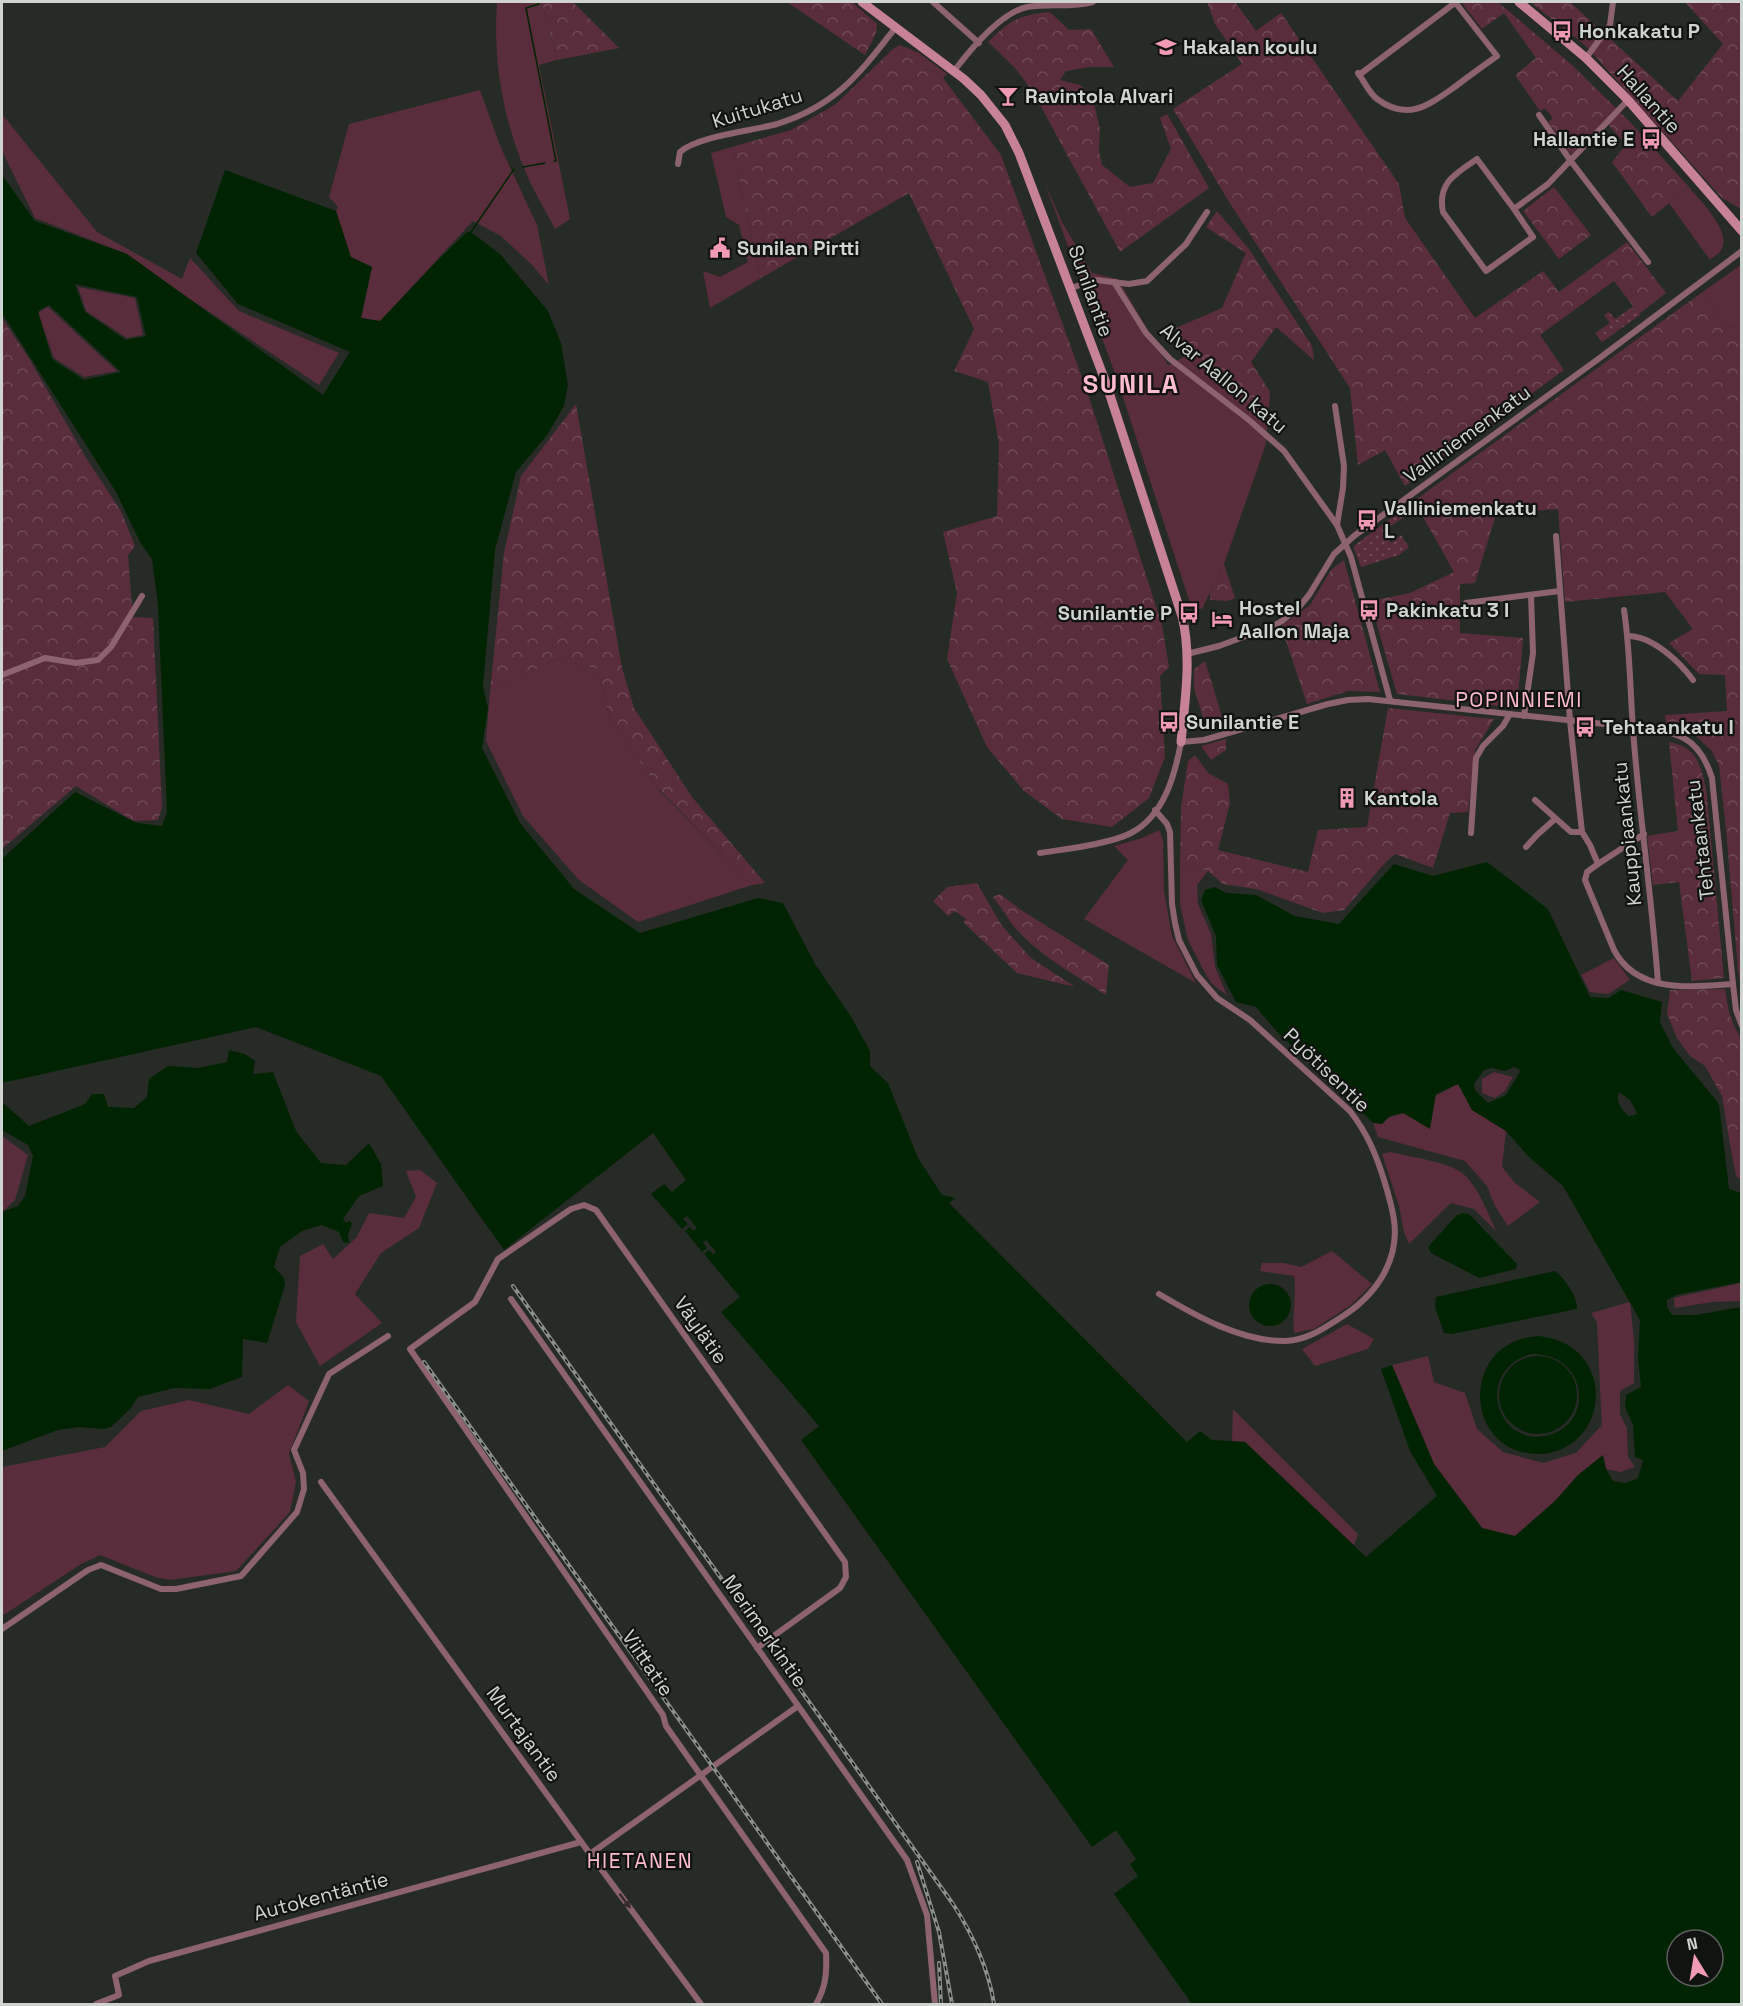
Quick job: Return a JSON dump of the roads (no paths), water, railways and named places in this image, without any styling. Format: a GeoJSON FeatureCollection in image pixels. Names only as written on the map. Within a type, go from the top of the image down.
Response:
{"type":"FeatureCollection","features":[{"type":"Feature","properties":{"kind":"street","name":"Sunilantie"},"geometry":{"type":"LineString","coordinates":[[862,2],[954,71],[981,95],[1012,139],[1106,383],[1184,626],[1187,676],[1181,742]]}},
{"type":"Feature","properties":{"kind":"street"},"geometry":{"type":"LineString","coordinates":[[933,2],[979,43]]}},
{"type":"Feature","properties":{"kind":"street"},"geometry":{"type":"LineString","coordinates":[[954,71],[998,23],[1013,12],[1043,4],[1069,6],[1093,2]]}},
{"type":"Feature","properties":{"kind":"street"},"geometry":{"type":"LineString","coordinates":[[1455,2],[1497,56],[1432,103],[1419,109],[1405,111],[1391,107],[1375,98],[1358,74],[1455,2]]}},
{"type":"Feature","properties":{"kind":"street","name":"Hallantie"},"geometry":{"type":"LineString","coordinates":[[1519,2],[1586,58],[1628,100],[1742,231]]}},
{"type":"Feature","properties":{"kind":"street"},"geometry":{"type":"LineString","coordinates":[[1586,58],[1610,25],[1613,2]]}},
{"type":"Feature","properties":{"kind":"street","name":"Kuitukatu"},"geometry":{"type":"LineString","coordinates":[[678,164],[680,152],[693,144],[776,124],[824,104],[841,91],[862,69],[896,27]]}},
{"type":"Feature","properties":{"kind":"street"},"geometry":{"type":"LineString","coordinates":[[1514,209],[1548,184],[1628,100]]}},
{"type":"Feature","properties":{"kind":"street"},"geometry":{"type":"LineString","coordinates":[[1539,115],[1570,160],[1648,262]]}},
{"type":"Feature","properties":{"kind":"street"},"geometry":{"type":"LineString","coordinates":[[1477,159],[1514,209],[1533,237],[1486,271],[1443,212],[1440,201],[1444,187],[1452,176],[1477,159]]}},
{"type":"Feature","properties":{"kind":"street"},"geometry":{"type":"LineString","coordinates":[[1071,288],[1096,280],[1129,284],[1147,281],[1186,244],[1207,212]]}},
{"type":"Feature","properties":{"kind":"street","name":"Valliniemenkatu"},"geometry":{"type":"LineString","coordinates":[[1187,654],[1219,646],[1282,621],[1309,596],[1334,554],[1346,543],[1742,251]]}},
{"type":"Feature","properties":{"kind":"street","name":"Alvar Aallon katu"},"geometry":{"type":"LineString","coordinates":[[1114,282],[1146,333],[1170,359],[1249,420],[1284,451],[1338,525],[1346,543],[1390,700]]}},
{"type":"Feature","properties":{"kind":"street"},"geometry":{"type":"LineString","coordinates":[[1335,406],[1344,466],[1344,489],[1338,525]]}},
{"type":"Feature","properties":{"kind":"street"},"geometry":{"type":"LineString","coordinates":[[1556,536],[1570,721],[1582,832],[1598,864]]}},
{"type":"Feature","properties":{"kind":"street"},"geometry":{"type":"LineString","coordinates":[[1466,603],[1560,591]]}},
{"type":"Feature","properties":{"kind":"street"},"geometry":{"type":"LineString","coordinates":[[1524,716],[1533,653],[1531,595]]}},
{"type":"Feature","properties":{"kind":"street"},"geometry":{"type":"LineString","coordinates":[[2,675],[45,658],[76,663],[98,660],[111,647],[142,596]]}},
{"type":"Feature","properties":{"kind":"street","name":"Kauppiaankatu"},"geometry":{"type":"LineString","coordinates":[[1624,610],[1658,983]]}},
{"type":"Feature","properties":{"kind":"street"},"geometry":{"type":"LineString","coordinates":[[1628,636],[1638,636],[1662,650],[1682,666],[1693,680]]}},
{"type":"Feature","properties":{"kind":"street","name":"Tehtaankatu"},"geometry":{"type":"LineString","coordinates":[[1181,742],[1204,740],[1348,700],[1390,700],[1660,731],[1685,739],[1697,747],[1712,778],[1736,1010],[1742,1026]]}},
{"type":"Feature","properties":{"kind":"street"},"geometry":{"type":"LineString","coordinates":[[1471,833],[1476,758],[1510,714]]}},
{"type":"Feature","properties":{"kind":"street"},"geometry":{"type":"LineString","coordinates":[[1040,853],[1125,835],[1141,827],[1155,810],[1173,778],[1181,742]]}},
{"type":"Feature","properties":{"kind":"street"},"geometry":{"type":"LineString","coordinates":[[1535,800],[1571,832],[1582,832]]}},
{"type":"Feature","properties":{"kind":"street","name":"Pyötisentie"},"geometry":{"type":"LineString","coordinates":[[1155,810],[1170,832],[1172,904],[1175,923],[1179,940],[1192,967],[1205,986],[1217,998],[1250,1020],[1356,1118],[1377,1158],[1395,1223],[1389,1262],[1376,1288],[1348,1313],[1322,1330],[1305,1337],[1285,1341],[1247,1335],[1204,1318],[1159,1294]]}},
{"type":"Feature","properties":{"kind":"street"},"geometry":{"type":"LineString","coordinates":[[1527,847],[1555,819]]}},
{"type":"Feature","properties":{"kind":"street"},"geometry":{"type":"LineString","coordinates":[[1644,834],[1587,872],[1585,880],[1614,950],[1628,969],[1658,983],[1675,987],[1733,984]]}},
{"type":"Feature","properties":{"kind":"street","name":"Väylätie"},"geometry":{"type":"LineString","coordinates":[[410,1349],[475,1302],[498,1259],[571,1209],[584,1205],[596,1210],[845,1562],[846,1577],[840,1588],[757,1648]]}},
{"type":"Feature","properties":{"kind":"street","name":"Merimerkintie"},"geometry":{"type":"LineString","coordinates":[[511,1299],[907,1860],[927,1915],[935,2004]]}},
{"type":"Feature","properties":{"kind":"street"},"geometry":{"type":"LineString","coordinates":[[2,1629],[88,1570],[101,1565],[161,1588],[176,1589],[242,1576],[297,1512],[304,1489],[303,1473],[294,1450],[329,1374],[388,1336]]}},
{"type":"Feature","properties":{"kind":"street","name":"Viittatie"},"geometry":{"type":"LineString","coordinates":[[410,1349],[663,1715],[666,1725],[826,1953],[827,1972],[823,1993],[816,2004]]}},
{"type":"Feature","properties":{"kind":"street","name":"Murtajantie"},"geometry":{"type":"LineString","coordinates":[[321,1482],[701,2004]]}},
{"type":"Feature","properties":{"kind":"street"},"geometry":{"type":"LineString","coordinates":[[590,1854],[798,1706]]}},
{"type":"Feature","properties":{"kind":"street","name":"Autokentäntie"},"geometry":{"type":"LineString","coordinates":[[96,2004],[119,1995],[114,1976],[148,1961],[581,1842]]}},
{"type":"Feature","properties":{"kind":"waterway"},"geometry":{"type":"LineString","coordinates":[[538,2],[539,4],[526,8],[556,161],[554,161]]}},
{"type":"Feature","properties":{"kind":"waterway"},"geometry":{"type":"LineString","coordinates":[[523,167],[545,163]]}},
{"type":"Feature","properties":{"kind":"waterway"},"geometry":{"type":"LineString","coordinates":[[471,232],[514,169]]}},
{"type":"Feature","properties":{"kind":"railway"},"geometry":{"type":"LineString","coordinates":[[513,1286],[953,1904],[979,1952],[994,2004]]}},
{"type":"Feature","properties":{"kind":"railway"},"geometry":{"type":"LineString","coordinates":[[424,1362],[882,2004]]}},
{"type":"Feature","properties":{"kind":"railway"},"geometry":{"type":"LineString","coordinates":[[917,1862],[939,1932],[952,2004]]}},
{"type":"Feature","properties":{"kind":"railway"},"geometry":{"type":"LineString","coordinates":[[939,1963],[941,2004]]}},
{"type":"Feature","properties":{"kind":"place","name":"Honkakatu P"},"geometry":{"type":"Point","coordinates":[1562,31]}},
{"type":"Feature","properties":{"kind":"place","name":"Hakalan koulu"},"geometry":{"type":"Point","coordinates":[1166,47]}},
{"type":"Feature","properties":{"kind":"place","name":"Ravintola Alvari"},"geometry":{"type":"Point","coordinates":[1008,96]}},
{"type":"Feature","properties":{"kind":"place","name":"Hallantie E"},"geometry":{"type":"Point","coordinates":[1651,139]}},
{"type":"Feature","properties":{"kind":"place","name":"Sunilan Pirtti"},"geometry":{"type":"Point","coordinates":[720,248]}},
{"type":"Feature","properties":{"kind":"place","name":"Valliniemenkatu L"},"geometry":{"type":"Point","coordinates":[1367,520]}},
{"type":"Feature","properties":{"kind":"place","name":"Pakinkatu 3 I"},"geometry":{"type":"Point","coordinates":[1369,610]}},
{"type":"Feature","properties":{"kind":"place","name":"Sunilantie P"},"geometry":{"type":"Point","coordinates":[1189,613]}},
{"type":"Feature","properties":{"kind":"place","name":"Hostel Aallon Maja"},"geometry":{"type":"Point","coordinates":[1222,619]}},
{"type":"Feature","properties":{"kind":"place","name":"Sunilantie E"},"geometry":{"type":"Point","coordinates":[1169,722]}},
{"type":"Feature","properties":{"kind":"place","name":"Tehtaankatu I"},"geometry":{"type":"Point","coordinates":[1585,727]}},
{"type":"Feature","properties":{"kind":"place","name":"Kantola"},"geometry":{"type":"Point","coordinates":[1347,798]}},
{"type":"Feature","properties":{"kind":"district","name":"SUNILA"},"geometry":{"type":"Point","coordinates":[1131,384]}},
{"type":"Feature","properties":{"kind":"district","name":"POPINNIEMI"},"geometry":{"type":"Point","coordinates":[1519,700]}},
{"type":"Feature","properties":{"kind":"district","name":"HIETANEN"},"geometry":{"type":"Point","coordinates":[640,1861]}}]}
